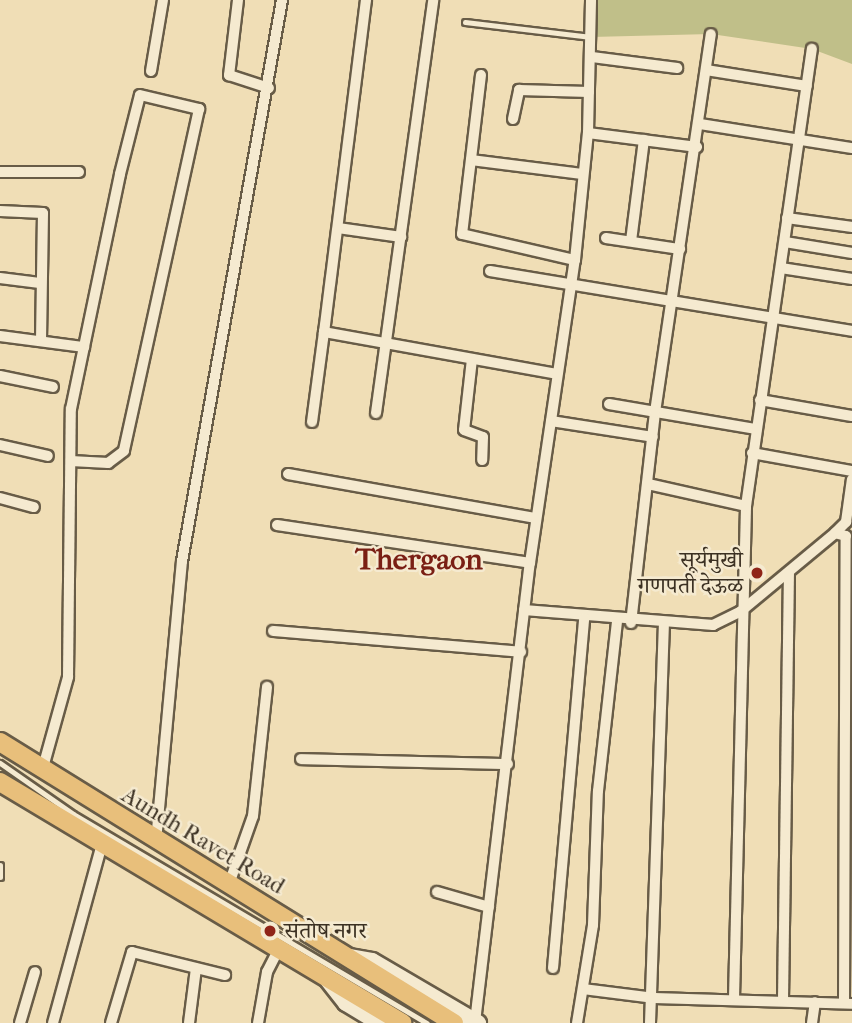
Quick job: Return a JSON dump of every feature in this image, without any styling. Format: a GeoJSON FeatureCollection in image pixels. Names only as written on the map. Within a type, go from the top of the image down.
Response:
{"type":"FeatureCollection","features":[{"type":"Feature","properties":{"kind":"main road","name":"Aundh Ravet Road"},"geometry":{"type":"LineString","coordinates":[[0,742],[42,771],[454,1023]]}},
{"type":"Feature","properties":{"kind":"main road"},"geometry":{"type":"LineString","coordinates":[[0,782],[402,1023]]}},
{"type":"Feature","properties":{"kind":"street"},"geometry":{"type":"LineString","coordinates":[[151,71],[163,0]]}},
{"type":"Feature","properties":{"kind":"street"},"geometry":{"type":"LineString","coordinates":[[238,0],[229,75],[269,88]]}},
{"type":"Feature","properties":{"kind":"street"},"geometry":{"type":"LineString","coordinates":[[156,841],[182,561],[269,88],[282,0]]}},
{"type":"Feature","properties":{"kind":"street"},"geometry":{"type":"LineString","coordinates":[[312,422],[366,0]]}},
{"type":"Feature","properties":{"kind":"street"},"geometry":{"type":"LineString","coordinates":[[376,413],[390,342],[401,237],[433,0]]}},
{"type":"Feature","properties":{"kind":"street"},"geometry":{"type":"LineString","coordinates":[[344,956],[372,961],[477,1022],[530,563],[575,260],[588,133],[592,57],[591,0]]}},
{"type":"Feature","properties":{"kind":"street"},"geometry":{"type":"LineString","coordinates":[[631,623],[649,484],[655,412],[697,146],[711,34]]}},
{"type":"Feature","properties":{"kind":"street"},"geometry":{"type":"LineString","coordinates":[[734,998],[740,612],[746,506],[812,49]]}},
{"type":"Feature","properties":{"kind":"street"},"geometry":{"type":"LineString","coordinates":[[592,57],[677,68]]}},
{"type":"Feature","properties":{"kind":"street"},"geometry":{"type":"LineString","coordinates":[[706,69],[807,86]]}},
{"type":"Feature","properties":{"kind":"street"},"geometry":{"type":"LineString","coordinates":[[481,75],[462,234],[575,260]]}},
{"type":"Feature","properties":{"kind":"street"},"geometry":{"type":"LineString","coordinates":[[513,119],[519,90],[589,92]]}},
{"type":"Feature","properties":{"kind":"street"},"geometry":{"type":"LineString","coordinates":[[42,771],[68,677],[71,409],[140,94],[198,109],[124,451],[108,464],[71,461]]}},
{"type":"Feature","properties":{"kind":"street"},"geometry":{"type":"LineString","coordinates":[[700,124],[852,148]]}},
{"type":"Feature","properties":{"kind":"street"},"geometry":{"type":"LineString","coordinates":[[588,133],[697,146]]}},
{"type":"Feature","properties":{"kind":"street"},"geometry":{"type":"LineString","coordinates":[[631,241],[645,140]]}},
{"type":"Feature","properties":{"kind":"street"},"geometry":{"type":"LineString","coordinates":[[471,160],[582,174]]}},
{"type":"Feature","properties":{"kind":"street"},"geometry":{"type":"LineString","coordinates":[[0,172],[79,172]]}},
{"type":"Feature","properties":{"kind":"street"},"geometry":{"type":"LineString","coordinates":[[0,211],[43,213],[41,341]]}},
{"type":"Feature","properties":{"kind":"street"},"geometry":{"type":"LineString","coordinates":[[787,218],[852,227]]}},
{"type":"Feature","properties":{"kind":"street"},"geometry":{"type":"LineString","coordinates":[[338,228],[401,237]]}},
{"type":"Feature","properties":{"kind":"street"},"geometry":{"type":"LineString","coordinates":[[606,238],[680,249]]}},
{"type":"Feature","properties":{"kind":"street"},"geometry":{"type":"LineString","coordinates":[[785,242],[852,253]]}},
{"type":"Feature","properties":{"kind":"street"},"geometry":{"type":"LineString","coordinates":[[781,268],[852,279]]}},
{"type":"Feature","properties":{"kind":"street"},"geometry":{"type":"LineString","coordinates":[[490,271],[672,304],[852,331]]}},
{"type":"Feature","properties":{"kind":"street"},"geometry":{"type":"LineString","coordinates":[[0,278],[40,283]]}},
{"type":"Feature","properties":{"kind":"street"},"geometry":{"type":"LineString","coordinates":[[324,332],[557,374]]}},
{"type":"Feature","properties":{"kind":"street"},"geometry":{"type":"LineString","coordinates":[[0,335],[84,346]]}},
{"type":"Feature","properties":{"kind":"street"},"geometry":{"type":"LineString","coordinates":[[472,359],[464,430],[483,437],[482,460]]}},
{"type":"Feature","properties":{"kind":"street"},"geometry":{"type":"LineString","coordinates":[[0,376],[53,387]]}},
{"type":"Feature","properties":{"kind":"street"},"geometry":{"type":"LineString","coordinates":[[760,400],[852,416]]}},
{"type":"Feature","properties":{"kind":"street"},"geometry":{"type":"LineString","coordinates":[[609,404],[755,429]]}},
{"type":"Feature","properties":{"kind":"street"},"geometry":{"type":"LineString","coordinates":[[551,421],[653,437]]}},
{"type":"Feature","properties":{"kind":"street"},"geometry":{"type":"LineString","coordinates":[[0,445],[48,456]]}},
{"type":"Feature","properties":{"kind":"street"},"geometry":{"type":"LineString","coordinates":[[752,453],[852,471]]}},
{"type":"Feature","properties":{"kind":"street"},"geometry":{"type":"LineString","coordinates":[[288,474],[536,518]]}},
{"type":"Feature","properties":{"kind":"street"},"geometry":{"type":"LineString","coordinates":[[524,610],[664,626],[713,625],[740,612],[846,522],[852,479]]}},
{"type":"Feature","properties":{"kind":"street"},"geometry":{"type":"LineString","coordinates":[[649,484],[746,506]]}},
{"type":"Feature","properties":{"kind":"street"},"geometry":{"type":"LineString","coordinates":[[0,498],[34,507]]}},
{"type":"Feature","properties":{"kind":"street"},"geometry":{"type":"LineString","coordinates":[[277,525],[530,563]]}},
{"type":"Feature","properties":{"kind":"street"},"geometry":{"type":"LineString","coordinates":[[583,989],[654,998],[848,1003],[846,536],[835,533]]}},
{"type":"Feature","properties":{"kind":"street"},"geometry":{"type":"LineString","coordinates":[[783,1000],[789,572]]}},
{"type":"Feature","properties":{"kind":"street"},"geometry":{"type":"LineString","coordinates":[[553,968],[584,618]]}},
{"type":"Feature","properties":{"kind":"street"},"geometry":{"type":"LineString","coordinates":[[577,1023],[583,989],[617,622]]}},
{"type":"Feature","properties":{"kind":"street"},"geometry":{"type":"LineString","coordinates":[[650,1023],[654,998],[664,626]]}},
{"type":"Feature","properties":{"kind":"street"},"geometry":{"type":"LineString","coordinates":[[273,631],[521,652]]}},
{"type":"Feature","properties":{"kind":"street"},"geometry":{"type":"LineString","coordinates":[[229,884],[253,816],[267,687]]}},
{"type":"Feature","properties":{"kind":"street"},"geometry":{"type":"LineString","coordinates":[[302,759],[508,764]]}},
{"type":"Feature","properties":{"kind":"street"},"geometry":{"type":"LineString","coordinates":[[52,1023],[102,844]]}},
{"type":"Feature","properties":{"kind":"street"},"geometry":{"type":"LineString","coordinates":[[437,892],[489,907]]}},
{"type":"Feature","properties":{"kind":"street"},"geometry":{"type":"LineString","coordinates":[[258,1023],[267,972],[278,950]]}},
{"type":"Feature","properties":{"kind":"street"},"geometry":{"type":"LineString","coordinates":[[111,1023],[132,952],[225,975]]}},
{"type":"Feature","properties":{"kind":"street"},"geometry":{"type":"LineString","coordinates":[[190,1023],[196,968]]}},
{"type":"Feature","properties":{"kind":"street"},"geometry":{"type":"LineString","coordinates":[[20,1023],[35,972]]}},
{"type":"Feature","properties":{"kind":"street"},"geometry":{"type":"LineString","coordinates":[[327,978],[346,1003],[379,1023]]}},
{"type":"Feature","properties":{"kind":"street"},"geometry":{"type":"LineString","coordinates":[[812,1023],[814,1002]]}},
{"type":"Feature","properties":{"kind":"lane"},"geometry":{"type":"LineString","coordinates":[[465,22],[592,37]]}},
{"type":"Feature","properties":{"kind":"lane"},"geometry":{"type":"LineString","coordinates":[[0,763],[73,814],[427,1023]]}},
{"type":"Feature","properties":{"kind":"lane"},"geometry":{"type":"LineString","coordinates":[[0,865],[0,877]]}},
{"type":"Feature","properties":{"kind":"shaded area"},"geometry":{"type":"Polygon","coordinates":[[[592,0],[852,0],[852,64],[812,49],[711,34],[591,37],[592,0]]]}},
{"type":"Feature","properties":{"kind":"place","name":"सूर्यमुखी गणपती देऊळ"},"geometry":{"type":"Point","coordinates":[757,573]}},
{"type":"Feature","properties":{"kind":"place","name":"संतोष नगर"},"geometry":{"type":"Point","coordinates":[270,931]}},
{"type":"Feature","properties":{"kind":"district","name":"Thergaon"},"geometry":{"type":"Point","coordinates":[419,560]}}]}
